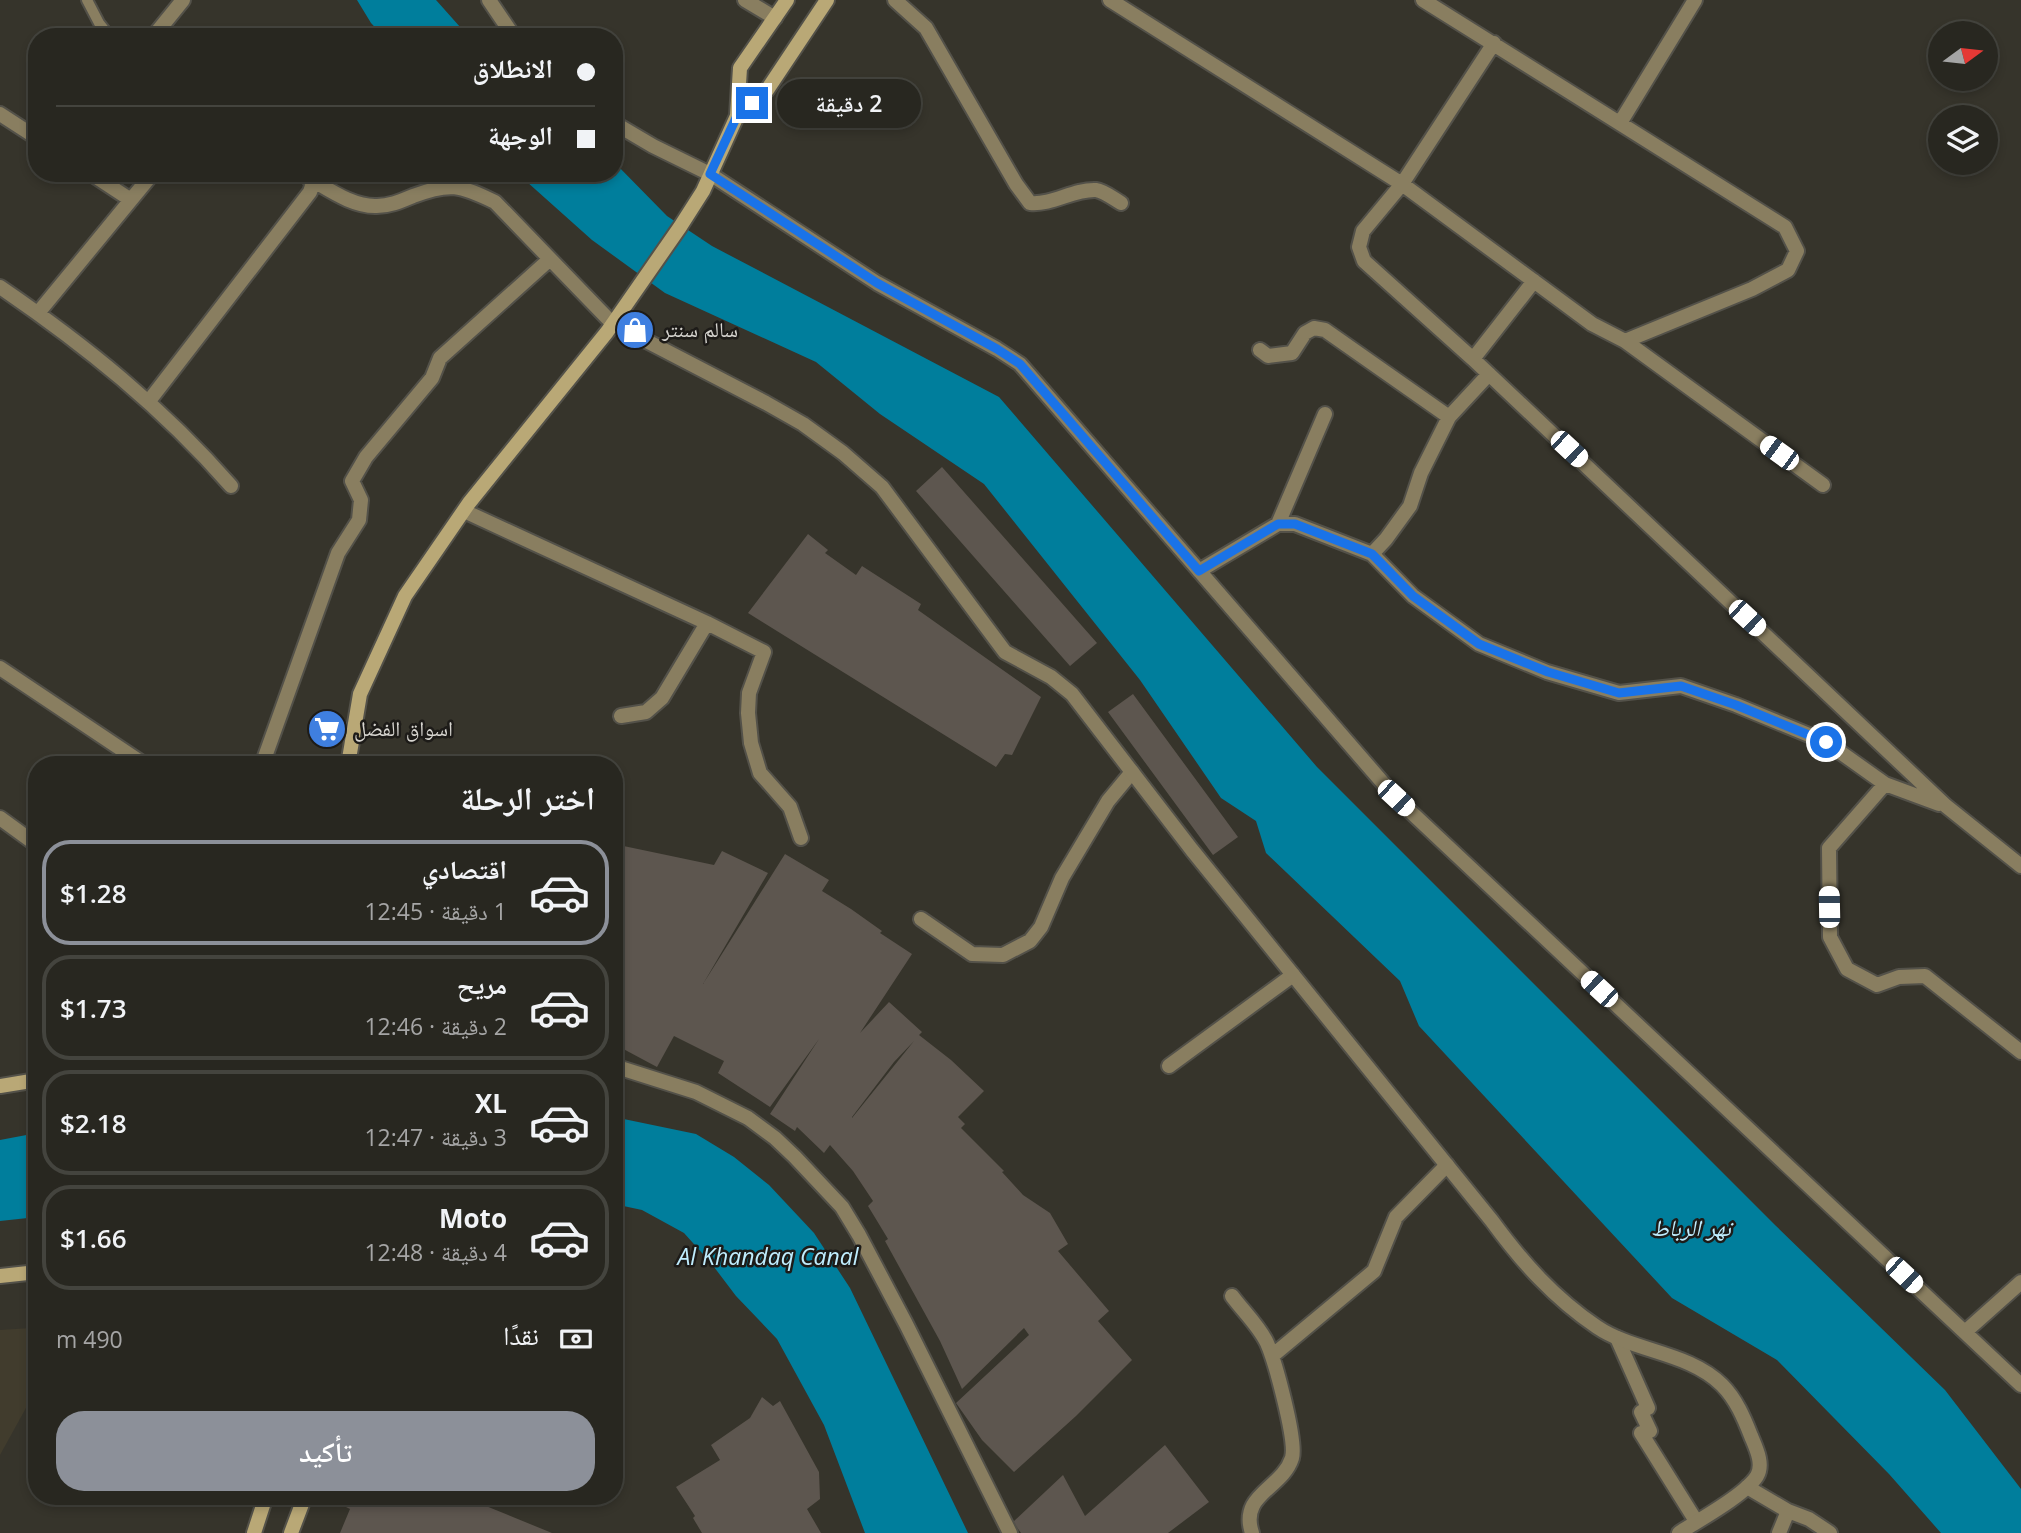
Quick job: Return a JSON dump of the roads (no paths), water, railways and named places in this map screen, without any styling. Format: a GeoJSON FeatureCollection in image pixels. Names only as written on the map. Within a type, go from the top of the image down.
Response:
{"type":"FeatureCollection","features":[{"type":"Feature","properties":{"kind":"main road"},"geometry":{"type":"LineString","coordinates":[[350,756],[360,694],[405,596],[464,511],[616,317],[681,227],[703,191],[737,116],[740,68],[787,0]]}},
{"type":"Feature","properties":{"kind":"main road"},"geometry":{"type":"LineString","coordinates":[[737,116],[767,90],[827,0]]}},
{"type":"Feature","properties":{"kind":"main road"},"geometry":{"type":"LineString","coordinates":[[0,1086],[28,1081]]}},
{"type":"Feature","properties":{"kind":"main road"},"geometry":{"type":"LineString","coordinates":[[0,1276],[28,1273]]}},
{"type":"Feature","properties":{"kind":"main road"},"geometry":{"type":"LineString","coordinates":[[254,1533],[263,1505]]}},
{"type":"Feature","properties":{"kind":"main road"},"geometry":{"type":"LineString","coordinates":[[291,1533],[302,1505]]}},
{"type":"Feature","properties":{"kind":"street"},"geometry":{"type":"LineString","coordinates":[[87,0],[103,28]]}},
{"type":"Feature","properties":{"kind":"street"},"geometry":{"type":"LineString","coordinates":[[160,28],[183,0]]}},
{"type":"Feature","properties":{"kind":"street"},"geometry":{"type":"LineString","coordinates":[[489,0],[508,28]]}},
{"type":"Feature","properties":{"kind":"street"},"geometry":{"type":"LineString","coordinates":[[745,0],[775,18]]}},
{"type":"Feature","properties":{"kind":"street"},"geometry":{"type":"LineString","coordinates":[[895,0],[926,28],[1016,184],[1030,203],[1042,204],[1067,194],[1098,190],[1121,203]]}},
{"type":"Feature","properties":{"kind":"street"},"geometry":{"type":"LineString","coordinates":[[1110,0],[1402,184],[1592,324],[1625,341],[1823,485]]}},
{"type":"Feature","properties":{"kind":"street"},"geometry":{"type":"LineString","coordinates":[[1130,13],[1138,0]]}},
{"type":"Feature","properties":{"kind":"street"},"geometry":{"type":"LineString","coordinates":[[1423,0],[1785,227],[1797,251],[1788,270],[1752,289],[1625,341]]}},
{"type":"Feature","properties":{"kind":"street"},"geometry":{"type":"LineString","coordinates":[[1620,122],[1695,0]]}},
{"type":"Feature","properties":{"kind":"street"},"geometry":{"type":"LineString","coordinates":[[1494,43],[1402,184],[1363,231],[1359,247],[1364,261],[1473,359],[1946,806],[2021,866]]}},
{"type":"Feature","properties":{"kind":"street"},"geometry":{"type":"LineString","coordinates":[[0,114],[28,132]]}},
{"type":"Feature","properties":{"kind":"street"},"geometry":{"type":"LineString","coordinates":[[623,128],[653,146],[710,174],[877,283],[1020,364],[1396,798],[2021,1385]]}},
{"type":"Feature","properties":{"kind":"street"},"geometry":{"type":"LineString","coordinates":[[104,182],[131,200]]}},
{"type":"Feature","properties":{"kind":"street"},"geometry":{"type":"LineString","coordinates":[[38,313],[146,182]]}},
{"type":"Feature","properties":{"kind":"street"},"geometry":{"type":"LineString","coordinates":[[149,401],[310,192],[313,186],[311,182]]}},
{"type":"Feature","properties":{"kind":"street"},"geometry":{"type":"LineString","coordinates":[[316,182],[338,195],[375,206],[396,203],[430,190],[453,186],[470,190],[495,202],[550,259],[616,317],[803,424],[882,486],[1005,652],[1051,677],[1072,695],[1520,1259],[1547,1287],[1597,1327],[1617,1338],[1700,1370],[1722,1385],[1742,1414],[1757,1451],[1760,1466],[1758,1475],[1747,1487],[1679,1533]]}},
{"type":"Feature","properties":{"kind":"street"},"geometry":{"type":"LineString","coordinates":[[265,756],[338,554],[359,520],[361,500],[352,481],[366,457],[432,378],[440,358],[550,259]]}},
{"type":"Feature","properties":{"kind":"street"},"geometry":{"type":"LineString","coordinates":[[1473,359],[1534,281]]}},
{"type":"Feature","properties":{"kind":"street"},"geometry":{"type":"LineString","coordinates":[[0,287],[38,313],[149,401],[193,443],[231,486]]}},
{"type":"Feature","properties":{"kind":"street"},"geometry":{"type":"LineString","coordinates":[[1260,350],[1268,356],[1292,352],[1305,333],[1314,328],[1325,330],[1449,417]]}},
{"type":"Feature","properties":{"kind":"street"},"geometry":{"type":"LineString","coordinates":[[1372,554],[1410,506],[1421,473],[1449,417],[1489,374]]}},
{"type":"Feature","properties":{"kind":"street"},"geometry":{"type":"LineString","coordinates":[[1278,524],[1325,414]]}},
{"type":"Feature","properties":{"kind":"street"},"geometry":{"type":"LineString","coordinates":[[464,511],[764,652],[749,693],[751,743],[760,773],[790,807],[801,838]]}},
{"type":"Feature","properties":{"kind":"street"},"geometry":{"type":"LineString","coordinates":[[1199,571],[1278,524],[1295,524],[1372,554],[1413,596],[1479,644],[1548,672],[1619,693],[1681,686],[1736,705],[1826,742],[1885,784],[1946,806]]}},
{"type":"Feature","properties":{"kind":"street"},"geometry":{"type":"LineString","coordinates":[[621,716],[646,712],[662,698],[707,623]]}},
{"type":"Feature","properties":{"kind":"street"},"geometry":{"type":"LineString","coordinates":[[0,668],[132,756]]}},
{"type":"Feature","properties":{"kind":"street"},"geometry":{"type":"LineString","coordinates":[[922,919],[972,954],[1003,955],[1030,941],[1041,927],[1062,878],[1108,801],[1132,772]]}},
{"type":"Feature","properties":{"kind":"street"},"geometry":{"type":"LineString","coordinates":[[1885,784],[1829,848],[1830,937],[1847,969],[1877,985],[1899,977],[1925,976],[2021,1052]]}},
{"type":"Feature","properties":{"kind":"street"},"geometry":{"type":"LineString","coordinates":[[0,818],[28,838]]}},
{"type":"Feature","properties":{"kind":"street"},"geometry":{"type":"LineString","coordinates":[[1169,1066],[1293,975]]}},
{"type":"Feature","properties":{"kind":"street"},"geometry":{"type":"LineString","coordinates":[[623,1069],[696,1092],[748,1118],[796,1157],[842,1207],[905,1324],[1010,1533]]}},
{"type":"Feature","properties":{"kind":"street"},"geometry":{"type":"LineString","coordinates":[[1272,1356],[1374,1271],[1396,1217],[1447,1165]]}},
{"type":"Feature","properties":{"kind":"street"},"geometry":{"type":"LineString","coordinates":[[1965,1332],[2021,1282]]}},
{"type":"Feature","properties":{"kind":"street"},"geometry":{"type":"LineString","coordinates":[[1232,1296],[1259,1331],[1272,1356],[1293,1455],[1283,1472],[1250,1510],[1247,1516],[1251,1533]]}},
{"type":"Feature","properties":{"kind":"street"},"geometry":{"type":"LineString","coordinates":[[1617,1338],[1648,1408],[1641,1412],[1650,1431],[1641,1433],[1696,1521]]}},
{"type":"Feature","properties":{"kind":"street"},"geometry":{"type":"LineString","coordinates":[[1747,1487],[1830,1533]]}},
{"type":"Feature","properties":{"kind":"street"},"geometry":{"type":"LineString","coordinates":[[1779,1533],[1788,1511]]}},
{"type":"Feature","properties":{"kind":"water"},"geometry":{"type":"Polygon","coordinates":[[[357,0],[436,0],[461,28],[376,28],[357,0]]]}},
{"type":"Feature","properties":{"kind":"water","name":"نهر الرباط"},"geometry":{"type":"Polygon","coordinates":[[[623,171],[667,216],[712,246],[999,397],[1317,767],[1775,1225],[1945,1390],[2021,1489],[2021,1533],[1941,1533],[1889,1474],[1777,1360],[1672,1298],[1419,1026],[1400,981],[1266,853],[1256,821],[1221,798],[1140,680],[984,484],[880,414],[816,362],[665,293],[592,240],[527,182],[623,182],[623,171]]]}},
{"type":"Feature","properties":{"kind":"water","name":"Al Khandaq Canal"},"geometry":{"type":"Polygon","coordinates":[[[623,1119],[696,1134],[734,1157],[769,1185],[814,1233],[850,1288],[968,1533],[865,1533],[824,1425],[777,1339],[736,1296],[684,1233],[642,1210],[623,1206],[623,1119]]]}},
{"type":"Feature","properties":{"kind":"water"},"geometry":{"type":"Polygon","coordinates":[[[28,1135],[28,1218],[0,1221],[0,1140],[28,1135]]]}},
{"type":"Feature","properties":{"kind":"place","name":"سالم سنتر"},"geometry":{"type":"Point","coordinates":[635,330]}},
{"type":"Feature","properties":{"kind":"place","name":"اسواق الفضل"},"geometry":{"type":"Point","coordinates":[327,729]}}]}
